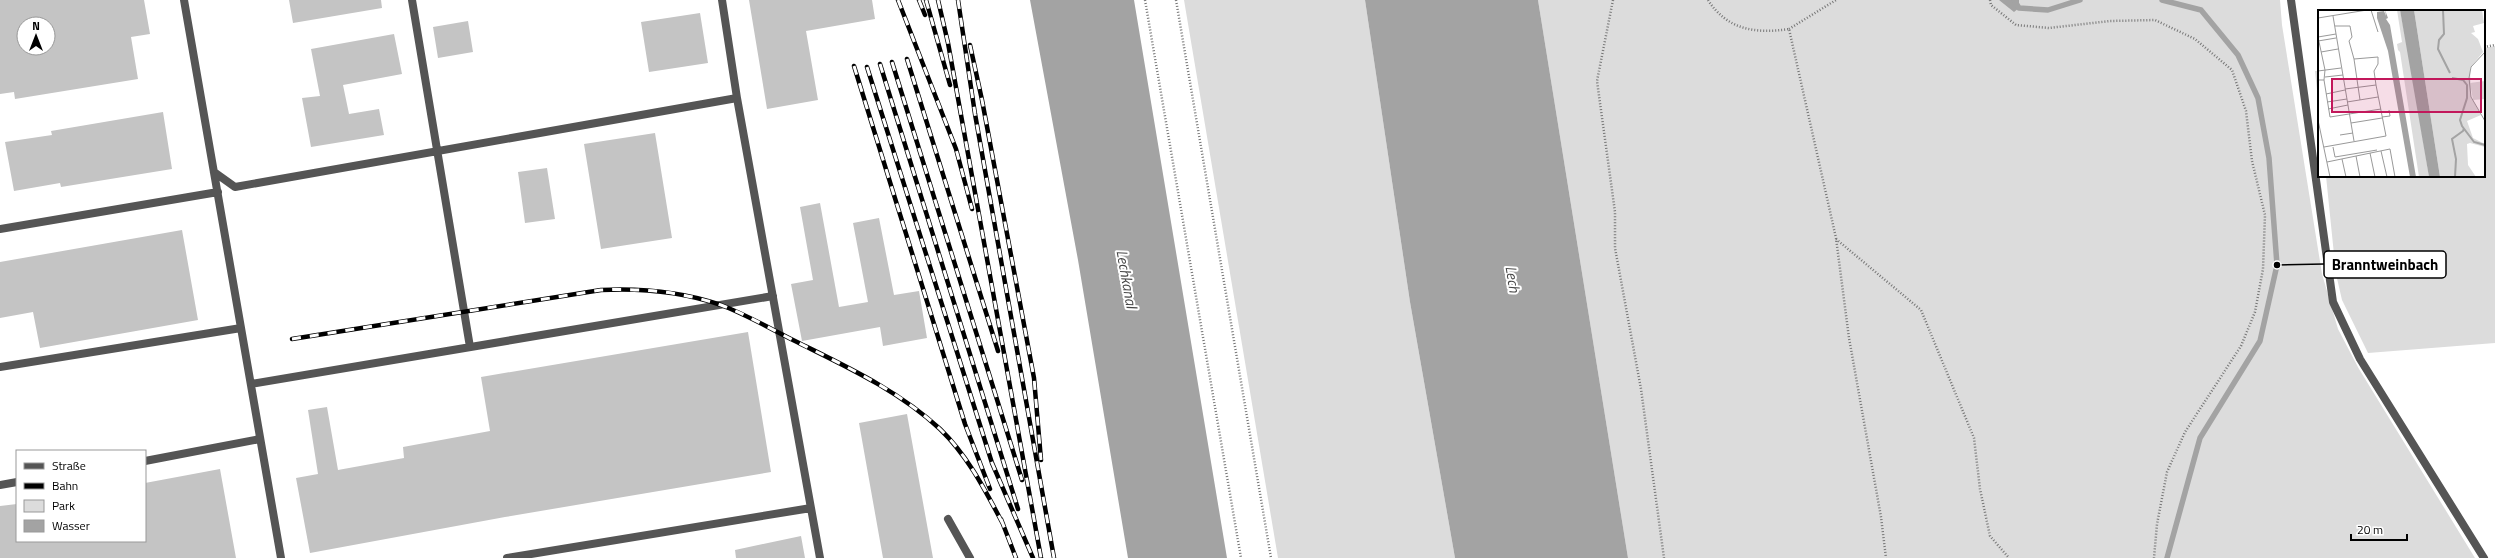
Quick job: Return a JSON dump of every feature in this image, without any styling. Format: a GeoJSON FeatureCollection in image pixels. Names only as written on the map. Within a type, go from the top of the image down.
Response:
{"type":"FeatureCollection","features":[{"type":"Feature","properties":{"kind":"street"},"geometry":{"type":"LineString","coordinates":[[184,0],[281,558]]}},
{"type":"Feature","properties":{"kind":"street"},"geometry":{"type":"LineString","coordinates":[[412,0],[436,152],[470,347]]}},
{"type":"Feature","properties":{"kind":"street"},"geometry":{"type":"LineString","coordinates":[[722,0],[737,98],[820,558]]}},
{"type":"Feature","properties":{"kind":"street"},"geometry":{"type":"LineString","coordinates":[[2291,0],[2333,302],[2360,359],[2484,558]]}},
{"type":"Feature","properties":{"kind":"street"},"geometry":{"type":"LineString","coordinates":[[214,172],[235,187],[737,98]]}},
{"type":"Feature","properties":{"kind":"street"},"geometry":{"type":"LineString","coordinates":[[0,229],[218,192]]}},
{"type":"Feature","properties":{"kind":"street"},"geometry":{"type":"LineString","coordinates":[[251,384],[773,296]]}},
{"type":"Feature","properties":{"kind":"street"},"geometry":{"type":"LineString","coordinates":[[0,367],[241,328]]}},
{"type":"Feature","properties":{"kind":"street"},"geometry":{"type":"LineString","coordinates":[[146,461],[260,440]]}},
{"type":"Feature","properties":{"kind":"street"},"geometry":{"type":"LineString","coordinates":[[0,485],[16,482]]}},
{"type":"Feature","properties":{"kind":"street"},"geometry":{"type":"LineString","coordinates":[[507,558],[811,508]]}},
{"type":"Feature","properties":{"kind":"street"},"geometry":{"type":"LineString","coordinates":[[948,519],[970,558]]}},
{"type":"Feature","properties":{"kind":"path"},"geometry":{"type":"LineString","coordinates":[[1145,0],[1241,558]]}},
{"type":"Feature","properties":{"kind":"path"},"geometry":{"type":"LineString","coordinates":[[1176,0],[1271,558]]}},
{"type":"Feature","properties":{"kind":"path"},"geometry":{"type":"LineString","coordinates":[[1613,0],[1597,81],[1615,212],[1615,248],[1641,389],[1664,558]]}},
{"type":"Feature","properties":{"kind":"path"},"geometry":{"type":"LineString","coordinates":[[1708,0],[1715,11],[1740,28],[1767,33],[1789,29],[1836,0]]}},
{"type":"Feature","properties":{"kind":"path"},"geometry":{"type":"LineString","coordinates":[[1990,0],[1991,5],[2016,24],[2049,28],[2110,21],[2155,20],[2196,40],[2232,70],[2246,111],[2252,161],[2265,216],[2263,269],[2255,312],[2241,346],[2185,432],[2167,472],[2157,524],[2154,558]]}},
{"type":"Feature","properties":{"kind":"path"},"geometry":{"type":"LineString","coordinates":[[1789,29],[1836,238],[1849,338],[1881,518],[1886,558]]}},
{"type":"Feature","properties":{"kind":"path"},"geometry":{"type":"LineString","coordinates":[[2485,47],[2495,45]]}},
{"type":"Feature","properties":{"kind":"path"},"geometry":{"type":"LineString","coordinates":[[1836,238],[1922,310],[1974,438],[1980,489],[1990,536],[2009,558]]}},
{"type":"Feature","properties":{"kind":"green space"},"geometry":{"type":"Polygon","coordinates":[[[1184,0],[1365,0],[1410,302],[1455,558],[1278,558],[1184,0]]]}},
{"type":"Feature","properties":{"kind":"green space"},"geometry":{"type":"Polygon","coordinates":[[[1538,0],[2280,0],[2282,25],[2322,274],[2338,329],[2359,369],[2475,558],[1628,558],[1538,0]]]}},
{"type":"Feature","properties":{"kind":"green space"},"geometry":{"type":"Polygon","coordinates":[[[2495,46],[2495,343],[2368,353],[2342,300],[2336,274],[2326,177],[2485,177],[2485,48],[2495,46]]]}},
{"type":"Feature","properties":{"kind":"green space"},"geometry":{"type":"Polygon","coordinates":[[[2315,71],[2318,71],[2318,100],[2315,71]]]}},
{"type":"Feature","properties":{"kind":"water","name":"Lechkanal"},"geometry":{"type":"Polygon","coordinates":[[[1030,0],[1134,0],[1227,558],[1128,558],[1078,260],[1030,0]]]}},
{"type":"Feature","properties":{"kind":"water","name":"Lech"},"geometry":{"type":"Polygon","coordinates":[[[1365,0],[1538,0],[1628,558],[1455,558],[1410,302],[1365,0]]]}},
{"type":"Feature","properties":{"kind":"water"},"geometry":{"type":"Polygon","coordinates":[[[1999,0],[2019,0],[2019,8],[2014,12],[1999,0]]]}},
{"type":"Feature","properties":{"kind":"building"},"geometry":{"type":"Polygon","coordinates":[[[0,0],[144,0],[150,34],[131,37],[138,79],[15,99],[14,92],[0,94],[0,0]]]}},
{"type":"Feature","properties":{"kind":"building"},"geometry":{"type":"Polygon","coordinates":[[[289,0],[381,0],[382,8],[293,23],[289,0]]]}},
{"type":"Feature","properties":{"kind":"building"},"geometry":{"type":"Polygon","coordinates":[[[749,0],[872,0],[875,19],[806,31],[818,100],[767,109],[749,0]]]}},
{"type":"Feature","properties":{"kind":"building"},"geometry":{"type":"Polygon","coordinates":[[[700,13],[708,63],[649,72],[641,22],[700,13]]]}},
{"type":"Feature","properties":{"kind":"building"},"geometry":{"type":"Polygon","coordinates":[[[468,21],[473,52],[438,58],[433,27],[468,21]]]}},
{"type":"Feature","properties":{"kind":"building"},"geometry":{"type":"Polygon","coordinates":[[[394,34],[402,74],[343,85],[349,114],[379,109],[384,135],[311,147],[302,98],[320,96],[311,49],[394,34]]]}},
{"type":"Feature","properties":{"kind":"building"},"geometry":{"type":"Polygon","coordinates":[[[163,112],[172,169],[61,187],[60,183],[14,191],[5,142],[52,135],[51,131],[163,112]]]}},
{"type":"Feature","properties":{"kind":"building"},"geometry":{"type":"Polygon","coordinates":[[[655,133],[672,238],[601,249],[584,144],[655,133]]]}},
{"type":"Feature","properties":{"kind":"building"},"geometry":{"type":"Polygon","coordinates":[[[547,168],[555,219],[525,223],[518,172],[547,168]]]}},
{"type":"Feature","properties":{"kind":"building"},"geometry":{"type":"Polygon","coordinates":[[[820,203],[839,307],[868,302],[853,223],[879,218],[894,295],[919,291],[927,338],[883,346],[880,327],[802,341],[791,284],[813,280],[800,207],[820,203]]]}},
{"type":"Feature","properties":{"kind":"building"},"geometry":{"type":"Polygon","coordinates":[[[182,230],[198,320],[40,348],[33,312],[0,318],[0,262],[182,230]]]}},
{"type":"Feature","properties":{"kind":"building"},"geometry":{"type":"Polygon","coordinates":[[[748,332],[771,472],[505,517],[310,553],[296,478],[318,474],[308,410],[327,407],[338,470],[404,458],[403,447],[490,431],[481,377],[748,332]]]}},
{"type":"Feature","properties":{"kind":"building"},"geometry":{"type":"Polygon","coordinates":[[[907,414],[933,558],[883,558],[859,423],[907,414]]]}},
{"type":"Feature","properties":{"kind":"building"},"geometry":{"type":"Polygon","coordinates":[[[220,469],[236,558],[0,558],[0,506],[16,504],[16,542],[146,542],[146,483],[220,469]]]}},
{"type":"Feature","properties":{"kind":"building"},"geometry":{"type":"Polygon","coordinates":[[[801,536],[805,558],[736,558],[735,550],[801,536]]]}},
{"type":"Feature","properties":{"kind":"waterway"},"geometry":{"type":"LineString","coordinates":[[2014,0],[2019,8],[2048,10],[2080,0]]}},
{"type":"Feature","properties":{"kind":"waterway"},"geometry":{"type":"LineString","coordinates":[[2162,0],[2201,10],[2238,55],[2258,98],[2269,158],[2277,265],[2260,341],[2200,438],[2167,558]]}},
{"type":"Feature","properties":{"kind":"railway"},"geometry":{"type":"LineString","coordinates":[[898,0],[956,149],[972,209]]}},
{"type":"Feature","properties":{"kind":"railway"},"geometry":{"type":"LineString","coordinates":[[919,0],[925,15]]}},
{"type":"Feature","properties":{"kind":"railway"},"geometry":{"type":"LineString","coordinates":[[926,0],[950,85]]}},
{"type":"Feature","properties":{"kind":"railway"},"geometry":{"type":"LineString","coordinates":[[938,0],[948,43],[1041,558]]}},
{"type":"Feature","properties":{"kind":"railway"},"geometry":{"type":"LineString","coordinates":[[958,0],[975,114],[1054,558]]}},
{"type":"Feature","properties":{"kind":"railway"},"geometry":{"type":"LineString","coordinates":[[970,45],[982,100],[1034,378],[1041,460]]}},
{"type":"Feature","properties":{"kind":"railway"},"geometry":{"type":"LineString","coordinates":[[907,59],[998,351]]}},
{"type":"Feature","properties":{"kind":"railway"},"geometry":{"type":"LineString","coordinates":[[892,62],[1022,480]]}},
{"type":"Feature","properties":{"kind":"railway"},"geometry":{"type":"LineString","coordinates":[[880,64],[1018,509]]}},
{"type":"Feature","properties":{"kind":"railway"},"geometry":{"type":"LineString","coordinates":[[854,66],[965,424],[990,489]]}},
{"type":"Feature","properties":{"kind":"railway"},"geometry":{"type":"LineString","coordinates":[[867,67],[992,463],[1033,558]]}},
{"type":"Feature","properties":{"kind":"railway"},"geometry":{"type":"LineString","coordinates":[[292,339],[601,290],[647,290],[692,297],[721,305],[740,313],[852,370],[907,402],[940,429],[959,450],[990,499],[1003,524]]}},
{"type":"Feature","properties":{"kind":"railway"},"geometry":{"type":"LineString","coordinates":[[1001,519],[1016,558]]}},
{"type":"Feature","properties":{"kind":"place","name":"Branntweinbach"},"geometry":{"type":"Point","coordinates":[2277,265]}}]}
